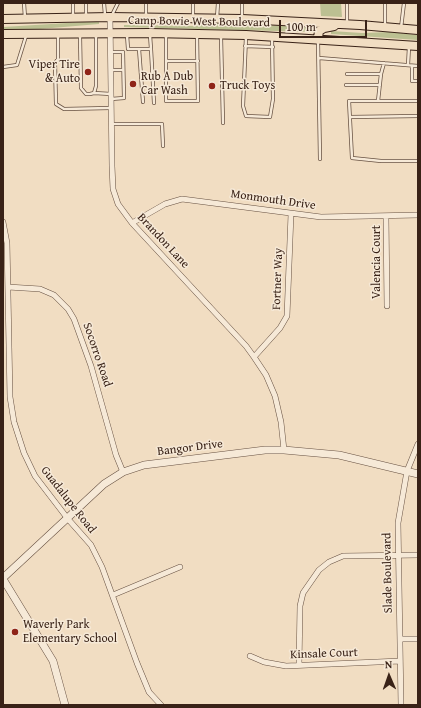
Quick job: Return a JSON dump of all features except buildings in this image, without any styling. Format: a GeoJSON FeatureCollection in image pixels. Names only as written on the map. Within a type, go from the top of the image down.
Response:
{"type":"FeatureCollection","features":[{"type":"Feature","properties":{"kind":"main road","name":"Camp Bowie West Boulevard"},"geometry":{"type":"LineString","coordinates":[[3,19],[108,17],[217,18],[347,24],[418,30]]}},
{"type":"Feature","properties":{"kind":"main road"},"geometry":{"type":"LineString","coordinates":[[318,38],[319,31],[324,28],[360,25]]}},
{"type":"Feature","properties":{"kind":"main road","name":"Camp Bowie West Boulevard"},"geometry":{"type":"LineString","coordinates":[[3,34],[150,32],[318,38],[414,45]]}},
{"type":"Feature","properties":{"kind":"street","name":"Brandon Lane"},"geometry":{"type":"LineString","coordinates":[[108,17],[111,33],[113,190],[118,204],[132,223],[246,346],[254,357],[266,375],[275,396],[281,422],[284,450]]}},
{"type":"Feature","properties":{"kind":"street","name":"Monmouth Drive"},"geometry":{"type":"LineString","coordinates":[[132,223],[165,204],[182,199],[322,217],[386,217],[418,215]]}},
{"type":"Feature","properties":{"kind":"street","name":"Fortner Way"},"geometry":{"type":"LineString","coordinates":[[254,357],[280,328],[288,316],[291,214]]}},
{"type":"Feature","properties":{"kind":"street","name":"Valencia Court"},"geometry":{"type":"LineString","coordinates":[[386,217],[387,306]]}},
{"type":"Feature","properties":{"kind":"street","name":"Guadalupe Road"},"geometry":{"type":"LineString","coordinates":[[3,222],[7,243],[10,397],[14,422],[29,466],[68,519],[90,545],[102,567],[143,677],[150,692],[161,705]]}},
{"type":"Feature","properties":{"kind":"street","name":"Socorro Road"},"geometry":{"type":"LineString","coordinates":[[8,287],[40,289],[54,295],[68,309],[74,319],[91,366],[116,455],[123,472]]}},
{"type":"Feature","properties":{"kind":"street","name":"Slade Boulevard"},"geometry":{"type":"LineString","coordinates":[[401,705],[397,555],[398,523],[407,471],[418,444]]}},
{"type":"Feature","properties":{"kind":"street","name":"Bangor Drive"},"geometry":{"type":"LineString","coordinates":[[3,578],[104,484],[123,472],[156,464],[265,450],[284,450],[339,454],[418,474]]}},
{"type":"Feature","properties":{"kind":"street"},"geometry":{"type":"LineString","coordinates":[[299,665],[300,606],[302,593],[319,570],[328,562],[343,556],[418,555]]}},
{"type":"Feature","properties":{"kind":"street"},"geometry":{"type":"LineString","coordinates":[[113,595],[180,567]]}},
{"type":"Feature","properties":{"kind":"street"},"geometry":{"type":"LineString","coordinates":[[3,578],[52,661],[65,705]]}},
{"type":"Feature","properties":{"kind":"street"},"geometry":{"type":"LineString","coordinates":[[400,639],[418,639]]}},
{"type":"Feature","properties":{"kind":"street","name":"Kinsale Court"},"geometry":{"type":"LineString","coordinates":[[250,656],[275,665],[400,661]]}},
{"type":"Feature","properties":{"kind":"lane"},"geometry":{"type":"LineString","coordinates":[[24,3],[25,18]]}},
{"type":"Feature","properties":{"kind":"lane"},"geometry":{"type":"LineString","coordinates":[[73,3],[73,18]]}},
{"type":"Feature","properties":{"kind":"lane"},"geometry":{"type":"LineString","coordinates":[[86,3],[86,18]]}},
{"type":"Feature","properties":{"kind":"lane"},"geometry":{"type":"LineString","coordinates":[[104,3],[108,17]]}},
{"type":"Feature","properties":{"kind":"lane"},"geometry":{"type":"LineString","coordinates":[[108,17],[118,3]]}},
{"type":"Feature","properties":{"kind":"lane"},"geometry":{"type":"LineString","coordinates":[[146,3],[146,18]]}},
{"type":"Feature","properties":{"kind":"lane"},"geometry":{"type":"LineString","coordinates":[[193,3],[193,18]]}},
{"type":"Feature","properties":{"kind":"lane"},"geometry":{"type":"LineString","coordinates":[[217,18],[218,3]]}},
{"type":"Feature","properties":{"kind":"lane"},"geometry":{"type":"LineString","coordinates":[[242,3],[242,19]]}},
{"type":"Feature","properties":{"kind":"lane"},"geometry":{"type":"LineString","coordinates":[[347,3],[347,24]]}},
{"type":"Feature","properties":{"kind":"lane"},"geometry":{"type":"LineString","coordinates":[[385,27],[386,3]]}},
{"type":"Feature","properties":{"kind":"lane"},"geometry":{"type":"LineString","coordinates":[[401,28],[404,3]]}},
{"type":"Feature","properties":{"kind":"lane"},"geometry":{"type":"LineString","coordinates":[[150,32],[154,103]]}},
{"type":"Feature","properties":{"kind":"lane"},"geometry":{"type":"LineString","coordinates":[[58,33],[58,59],[55,63],[56,104],[64,109],[112,108]]}},
{"type":"Feature","properties":{"kind":"lane"},"geometry":{"type":"LineString","coordinates":[[80,33],[81,88],[86,94],[94,92],[124,98],[123,52]]}},
{"type":"Feature","properties":{"kind":"lane"},"geometry":{"type":"LineString","coordinates":[[94,92],[96,86],[96,33]]}},
{"type":"Feature","properties":{"kind":"lane"},"geometry":{"type":"LineString","coordinates":[[127,33],[128,49]]}},
{"type":"Feature","properties":{"kind":"lane"},"geometry":{"type":"LineString","coordinates":[[166,33],[166,101],[198,101],[197,34]]}},
{"type":"Feature","properties":{"kind":"lane"},"geometry":{"type":"LineString","coordinates":[[3,67],[17,65],[26,43],[27,34]]}},
{"type":"Feature","properties":{"kind":"lane"},"geometry":{"type":"LineString","coordinates":[[221,34],[223,123]]}},
{"type":"Feature","properties":{"kind":"lane"},"geometry":{"type":"LineString","coordinates":[[246,35],[243,106],[246,116],[270,117],[273,99],[272,36]]}},
{"type":"Feature","properties":{"kind":"lane"},"geometry":{"type":"LineString","coordinates":[[318,38],[320,159]]}},
{"type":"Feature","properties":{"kind":"lane"},"geometry":{"type":"LineString","coordinates":[[408,65],[414,45]]}},
{"type":"Feature","properties":{"kind":"lane"},"geometry":{"type":"LineString","coordinates":[[245,46],[272,47]]}},
{"type":"Feature","properties":{"kind":"lane"},"geometry":{"type":"LineString","coordinates":[[111,52],[123,52],[128,49],[151,49]]}},
{"type":"Feature","properties":{"kind":"lane"},"geometry":{"type":"LineString","coordinates":[[139,49],[143,102]]}},
{"type":"Feature","properties":{"kind":"lane"},"geometry":{"type":"LineString","coordinates":[[319,58],[418,66]]}},
{"type":"Feature","properties":{"kind":"lane"},"geometry":{"type":"LineString","coordinates":[[166,61],[198,61]]}},
{"type":"Feature","properties":{"kind":"lane"},"geometry":{"type":"LineString","coordinates":[[378,101],[381,74],[384,63]]}},
{"type":"Feature","properties":{"kind":"lane"},"geometry":{"type":"LineString","coordinates":[[412,66],[412,81],[418,81]]}},
{"type":"Feature","properties":{"kind":"lane"},"geometry":{"type":"LineString","coordinates":[[111,70],[124,70]]}},
{"type":"Feature","properties":{"kind":"lane"},"geometry":{"type":"LineString","coordinates":[[347,74],[381,74]]}},
{"type":"Feature","properties":{"kind":"lane"},"geometry":{"type":"LineString","coordinates":[[346,85],[380,85]]}},
{"type":"Feature","properties":{"kind":"lane"},"geometry":{"type":"LineString","coordinates":[[418,101],[350,101],[352,158],[381,161],[418,161]]}},
{"type":"Feature","properties":{"kind":"lane"},"geometry":{"type":"LineString","coordinates":[[350,118],[418,116]]}},
{"type":"Feature","properties":{"kind":"lane"},"geometry":{"type":"LineString","coordinates":[[112,124],[162,124],[163,146]]}},
{"type":"Feature","properties":{"kind":"green space"},"geometry":{"type":"Polygon","coordinates":[[[320,3],[341,3],[342,17],[321,16],[320,3]]]}},
{"type":"Feature","properties":{"kind":"green space"},"geometry":{"type":"Polygon","coordinates":[[[99,22],[99,24],[40,29],[3,29],[3,27],[99,22]]]}},
{"type":"Feature","properties":{"kind":"green space"},"geometry":{"type":"Polygon","coordinates":[[[212,23],[314,27],[314,32],[124,27],[124,25],[196,26],[212,23]]]}},
{"type":"Feature","properties":{"kind":"green space"},"geometry":{"type":"Polygon","coordinates":[[[331,31],[362,33],[390,32],[418,35],[418,40],[331,34],[331,31]]]}},
{"type":"Feature","properties":{"kind":"place","name":"Viper Tire & Auto"},"geometry":{"type":"Point","coordinates":[88,72]}},
{"type":"Feature","properties":{"kind":"place","name":"Rub A Dub Car Wash"},"geometry":{"type":"Point","coordinates":[133,84]}},
{"type":"Feature","properties":{"kind":"place","name":"Truck Toys"},"geometry":{"type":"Point","coordinates":[212,86]}},
{"type":"Feature","properties":{"kind":"place","name":"Waverly Park Elementary School"},"geometry":{"type":"Point","coordinates":[15,632]}}]}
